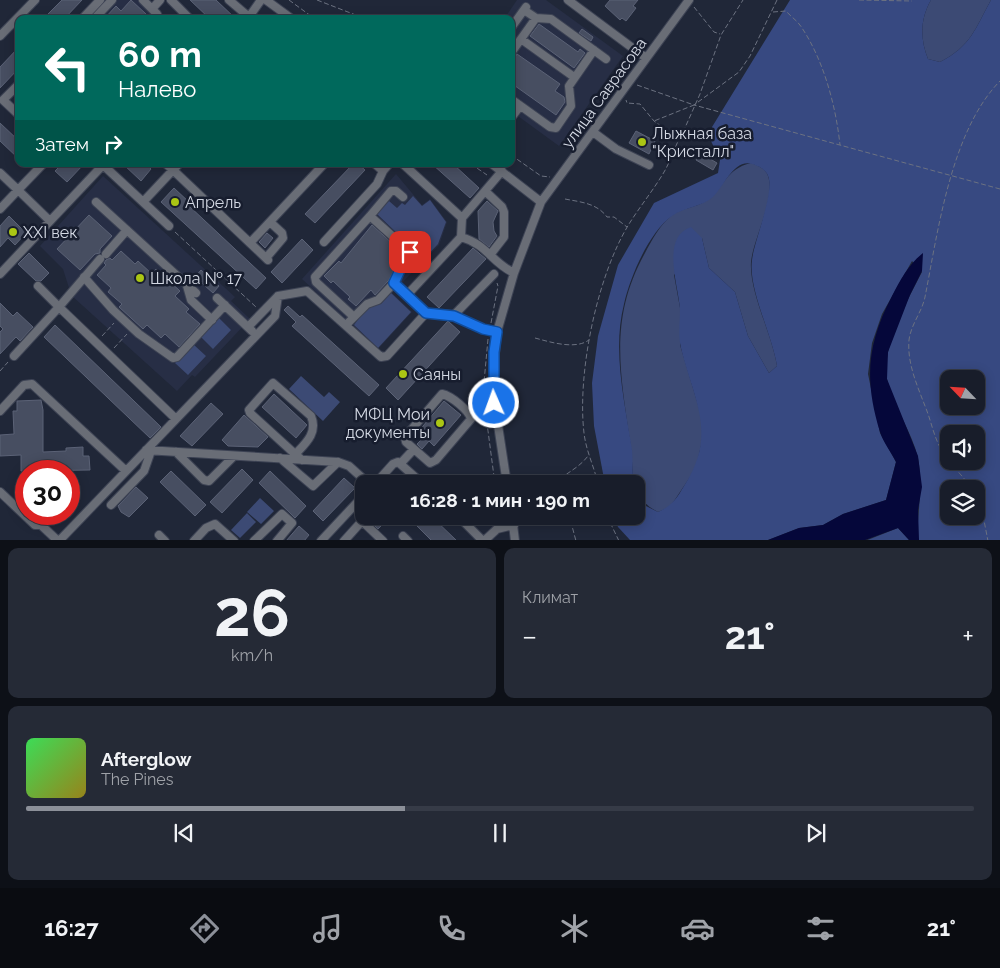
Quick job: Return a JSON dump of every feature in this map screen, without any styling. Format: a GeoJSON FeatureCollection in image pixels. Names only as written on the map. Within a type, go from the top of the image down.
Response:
{"type":"FeatureCollection","features":[{"type":"Feature","properties":{"kind":"street"},"geometry":{"type":"LineString","coordinates":[[20,15],[35,0]]}},
{"type":"Feature","properties":{"kind":"street"},"geometry":{"type":"LineString","coordinates":[[87,15],[100,0]]}},
{"type":"Feature","properties":{"kind":"street"},"geometry":{"type":"LineString","coordinates":[[98,15],[112,0]]}},
{"type":"Feature","properties":{"kind":"street"},"geometry":{"type":"LineString","coordinates":[[143,0],[156,15]]}},
{"type":"Feature","properties":{"kind":"street"},"geometry":{"type":"LineString","coordinates":[[152,8],[160,0]]}},
{"type":"Feature","properties":{"kind":"street"},"geometry":{"type":"LineString","coordinates":[[171,0],[186,15]]}},
{"type":"Feature","properties":{"kind":"street"},"geometry":{"type":"LineString","coordinates":[[229,0],[246,15]]}},
{"type":"Feature","properties":{"kind":"street"},"geometry":{"type":"LineString","coordinates":[[252,15],[261,0]]}},
{"type":"Feature","properties":{"kind":"street"},"geometry":{"type":"LineString","coordinates":[[266,0],[287,15]]}},
{"type":"Feature","properties":{"kind":"street"},"geometry":{"type":"LineString","coordinates":[[568,0],[646,58]]}},
{"type":"Feature","properties":{"kind":"street","name":"улица Саврасова"},"geometry":{"type":"LineString","coordinates":[[506,475],[492,386],[497,332],[514,273],[541,202],[689,0]]}},
{"type":"Feature","properties":{"kind":"street"},"geometry":{"type":"LineString","coordinates":[[515,23],[526,8],[536,18],[548,18],[606,59]]}},
{"type":"Feature","properties":{"kind":"street"},"geometry":{"type":"LineString","coordinates":[[515,47],[536,18]]}},
{"type":"Feature","properties":{"kind":"street"},"geometry":{"type":"LineString","coordinates":[[0,36],[15,21]]}},
{"type":"Feature","properties":{"kind":"street"},"geometry":{"type":"LineString","coordinates":[[521,39],[574,78]]}},
{"type":"Feature","properties":{"kind":"street"},"geometry":{"type":"LineString","coordinates":[[515,102],[550,127],[556,128],[571,106],[568,89],[594,50]]}},
{"type":"Feature","properties":{"kind":"street"},"geometry":{"type":"LineString","coordinates":[[15,88],[3,100],[15,111]]}},
{"type":"Feature","properties":{"kind":"street"},"geometry":{"type":"LineString","coordinates":[[515,113],[520,106]]}},
{"type":"Feature","properties":{"kind":"street"},"geometry":{"type":"LineString","coordinates":[[592,132],[616,148],[648,165]]}},
{"type":"Feature","properties":{"kind":"street"},"geometry":{"type":"LineString","coordinates":[[0,208],[40,167]]}},
{"type":"Feature","properties":{"kind":"street"},"geometry":{"type":"LineString","coordinates":[[0,274],[101,167]]}},
{"type":"Feature","properties":{"kind":"street"},"geometry":{"type":"LineString","coordinates":[[105,167],[169,226]]}},
{"type":"Feature","properties":{"kind":"street"},"geometry":{"type":"LineString","coordinates":[[170,167],[267,259],[283,238],[282,233],[270,222]]}},
{"type":"Feature","properties":{"kind":"street"},"geometry":{"type":"LineString","coordinates":[[143,202],[176,167]]}},
{"type":"Feature","properties":{"kind":"street"},"geometry":{"type":"LineString","coordinates":[[250,243],[321,167]]}},
{"type":"Feature","properties":{"kind":"street"},"geometry":{"type":"LineString","coordinates":[[378,167],[383,171]]}},
{"type":"Feature","properties":{"kind":"street"},"geometry":{"type":"LineString","coordinates":[[324,242],[377,184],[386,167]]}},
{"type":"Feature","properties":{"kind":"street"},"geometry":{"type":"LineString","coordinates":[[406,167],[462,218]]}},
{"type":"Feature","properties":{"kind":"street"},"geometry":{"type":"LineString","coordinates":[[496,167],[541,202]]}},
{"type":"Feature","properties":{"kind":"street"},"geometry":{"type":"LineString","coordinates":[[407,295],[461,237],[462,218],[502,171]]}},
{"type":"Feature","properties":{"kind":"street"},"geometry":{"type":"LineString","coordinates":[[0,173],[50,221]]}},
{"type":"Feature","properties":{"kind":"street"},"geometry":{"type":"LineString","coordinates":[[354,317],[315,279],[316,274],[391,191],[396,191],[403,197]]}},
{"type":"Feature","properties":{"kind":"street"},"geometry":{"type":"LineString","coordinates":[[484,191],[502,207],[504,212],[504,238],[490,254]]}},
{"type":"Feature","properties":{"kind":"street"},"geometry":{"type":"LineString","coordinates":[[96,202],[196,293]]}},
{"type":"Feature","properties":{"kind":"street"},"geometry":{"type":"LineString","coordinates":[[346,325],[366,304],[378,300],[394,283],[411,254],[370,216]]}},
{"type":"Feature","properties":{"kind":"street"},"geometry":{"type":"LineString","coordinates":[[339,226],[351,237]]}},
{"type":"Feature","properties":{"kind":"street"},"geometry":{"type":"LineString","coordinates":[[14,356],[127,230]]}},
{"type":"Feature","properties":{"kind":"street"},"geometry":{"type":"LineString","coordinates":[[461,237],[478,243],[514,273]]}},
{"type":"Feature","properties":{"kind":"street"},"geometry":{"type":"LineString","coordinates":[[454,316],[494,274]]}},
{"type":"Feature","properties":{"kind":"street"},"geometry":{"type":"LineString","coordinates":[[84,277],[132,328],[173,358],[177,357],[225,305]]}},
{"type":"Feature","properties":{"kind":"street"},"geometry":{"type":"LineString","coordinates":[[394,283],[426,313],[454,316],[483,329],[497,332]]}},
{"type":"Feature","properties":{"kind":"street"},"geometry":{"type":"LineString","coordinates":[[38,286],[176,420]]}},
{"type":"Feature","properties":{"kind":"street"},"geometry":{"type":"LineString","coordinates":[[187,286],[191,300],[212,320]]}},
{"type":"Feature","properties":{"kind":"street"},"geometry":{"type":"LineString","coordinates":[[248,327],[278,296],[310,292],[378,355],[384,357],[426,313]]}},
{"type":"Feature","properties":{"kind":"street"},"geometry":{"type":"LineString","coordinates":[[0,492],[35,525],[41,525],[58,540],[148,451],[275,316],[278,296]]}},
{"type":"Feature","properties":{"kind":"street"},"geometry":{"type":"LineString","coordinates":[[217,298],[257,335]]}},
{"type":"Feature","properties":{"kind":"street"},"geometry":{"type":"LineString","coordinates":[[0,411],[24,385],[32,384],[126,471]]}},
{"type":"Feature","properties":{"kind":"street"},"geometry":{"type":"LineString","coordinates":[[271,384],[276,384],[313,420],[313,433],[293,457],[250,413],[250,407],[271,384]]}},
{"type":"Feature","properties":{"kind":"street"},"geometry":{"type":"LineString","coordinates":[[442,394],[448,396],[471,417],[470,422],[434,462],[428,461],[414,449],[404,440],[406,434],[442,394]]}},
{"type":"Feature","properties":{"kind":"street"},"geometry":{"type":"LineString","coordinates":[[383,475],[393,464],[401,463],[414,449]]}},
{"type":"Feature","properties":{"kind":"street"},"geometry":{"type":"LineString","coordinates":[[148,451],[280,458],[293,457],[302,460],[338,462],[349,466],[359,475]]}},
{"type":"Feature","properties":{"kind":"street"},"geometry":{"type":"LineString","coordinates":[[111,505],[144,471],[148,451]]}},
{"type":"Feature","properties":{"kind":"street"},"geometry":{"type":"LineString","coordinates":[[176,452],[204,480],[209,481],[234,456]]}},
{"type":"Feature","properties":{"kind":"street"},"geometry":{"type":"LineString","coordinates":[[280,458],[313,486],[338,462]]}},
{"type":"Feature","properties":{"kind":"street"},"geometry":{"type":"LineString","coordinates":[[401,463],[414,475]]}},
{"type":"Feature","properties":{"kind":"street"},"geometry":{"type":"LineString","coordinates":[[321,540],[355,504]]}},
{"type":"Feature","properties":{"kind":"street"},"geometry":{"type":"LineString","coordinates":[[254,540],[282,514],[292,524],[277,540]]}},
{"type":"Feature","properties":{"kind":"street"},"geometry":{"type":"LineString","coordinates":[[194,540],[206,528],[215,524],[234,540]]}},
{"type":"Feature","properties":{"kind":"street"},"geometry":{"type":"LineString","coordinates":[[344,540],[358,525]]}},
{"type":"Feature","properties":{"kind":"street"},"geometry":{"type":"LineString","coordinates":[[369,525],[383,540]]}},
{"type":"Feature","properties":{"kind":"street"},"geometry":{"type":"LineString","coordinates":[[468,525],[484,540],[497,529],[514,525],[515,540]]}},
{"type":"Feature","properties":{"kind":"path"},"geometry":{"type":"LineString","coordinates":[[289,0],[310,15]]}},
{"type":"Feature","properties":{"kind":"path"},"geometry":{"type":"LineString","coordinates":[[317,0],[356,15]]}},
{"type":"Feature","properties":{"kind":"path"},"geometry":{"type":"LineString","coordinates":[[689,0],[714,32],[721,35]]}},
{"type":"Feature","properties":{"kind":"path"},"geometry":{"type":"LineString","coordinates":[[595,475],[588,456],[583,419],[584,380],[589,340],[610,265],[627,227],[663,175],[694,105],[721,35],[744,0]]}},
{"type":"Feature","properties":{"kind":"path"},"geometry":{"type":"LineString","coordinates":[[654,121],[694,105],[739,72],[750,56],[777,0]]}},
{"type":"Feature","properties":{"kind":"path"},"geometry":{"type":"LineString","coordinates":[[859,0],[912,2]]}},
{"type":"Feature","properties":{"kind":"path"},"geometry":{"type":"LineString","coordinates":[[772,12],[786,11],[798,22],[813,46],[830,93],[841,146]]}},
{"type":"Feature","properties":{"kind":"path"},"geometry":{"type":"LineString","coordinates":[[940,447],[932,434],[926,407],[910,362],[909,340],[925,298],[932,252],[950,176],[972,123],[992,89],[1000,81]]}},
{"type":"Feature","properties":{"kind":"path"},"geometry":{"type":"LineString","coordinates":[[629,83],[694,105],[1000,189]]}},
{"type":"Feature","properties":{"kind":"path"},"geometry":{"type":"LineString","coordinates":[[624,96],[627,103],[640,104],[654,121],[679,140]]}},
{"type":"Feature","properties":{"kind":"path"},"geometry":{"type":"LineString","coordinates":[[515,158],[541,176],[548,178],[552,175]]}},
{"type":"Feature","properties":{"kind":"path"},"geometry":{"type":"LineString","coordinates":[[475,167],[494,181]]}},
{"type":"Feature","properties":{"kind":"path"},"geometry":{"type":"LineString","coordinates":[[565,199],[593,205],[607,216],[614,217],[627,227]]}},
{"type":"Feature","properties":{"kind":"path"},"geometry":{"type":"LineString","coordinates":[[169,226],[262,312]]}},
{"type":"Feature","properties":{"kind":"path"},"geometry":{"type":"LineString","coordinates":[[96,342],[120,316]]}},
{"type":"Feature","properties":{"kind":"path"},"geometry":{"type":"LineString","coordinates":[[108,354],[132,328]]}},
{"type":"Feature","properties":{"kind":"path"},"geometry":{"type":"LineString","coordinates":[[535,338],[571,344],[584,344],[589,340]]}},
{"type":"Feature","properties":{"kind":"path"},"geometry":{"type":"LineString","coordinates":[[0,371],[14,356]]}},
{"type":"Feature","properties":{"kind":"path"},"geometry":{"type":"LineString","coordinates":[[567,475],[578,469],[588,456]]}},
{"type":"Feature","properties":{"kind":"path"},"geometry":{"type":"LineString","coordinates":[[957,470],[965,480]]}},
{"type":"Feature","properties":{"kind":"path"},"geometry":{"type":"LineString","coordinates":[[571,525],[576,540]]}},
{"type":"Feature","properties":{"kind":"path"},"geometry":{"type":"LineString","coordinates":[[612,525],[619,540]]}},
{"type":"Feature","properties":{"kind":"path"},"geometry":{"type":"LineString","coordinates":[[985,525],[988,540]]}},
{"type":"Feature","properties":{"kind":"shaded area"},"geometry":{"type":"Polygon","coordinates":[[[107,0],[147,0],[162,15],[93,15],[107,0]]]}},
{"type":"Feature","properties":{"kind":"shaded area"},"geometry":{"type":"Polygon","coordinates":[[[517,0],[546,0],[623,56],[559,146],[515,114],[515,15],[507,15],[517,0]]]}},
{"type":"Feature","properties":{"kind":"shaded area"},"geometry":{"type":"Polygon","coordinates":[[[790,0],[931,0],[923,22],[924,44],[928,59],[940,62],[959,50],[966,43],[991,0],[1000,0],[1000,540],[918,540],[917,538],[920,488],[918,458],[890,389],[886,367],[888,353],[897,324],[922,272],[912,261],[882,314],[872,343],[868,374],[880,433],[896,462],[886,500],[843,514],[823,525],[799,528],[768,540],[630,540],[618,527],[617,525],[645,525],[645,505],[658,512],[671,504],[679,494],[694,467],[700,450],[700,417],[680,339],[680,310],[674,252],[676,241],[682,232],[691,227],[702,238],[709,268],[735,292],[748,336],[769,373],[777,366],[757,298],[752,272],[752,260],[767,205],[769,183],[765,171],[749,163],[743,164],[731,173],[709,200],[672,216],[656,233],[642,256],[631,281],[624,304],[619,340],[619,358],[632,450],[633,475],[603,475],[594,426],[592,383],[598,336],[618,265],[654,203],[718,173],[720,160],[711,141],[712,127],[790,0]]]}},
{"type":"Feature","properties":{"kind":"shaded area"},"geometry":{"type":"Polygon","coordinates":[[[931,0],[991,0],[966,43],[959,50],[940,62],[928,59],[924,44],[923,22],[931,0]]]}},
{"type":"Feature","properties":{"kind":"shaded area"},"geometry":{"type":"Polygon","coordinates":[[[751,163],[758,166],[765,171],[770,185],[767,207],[751,262],[751,274],[777,366],[769,373],[748,336],[735,292],[709,268],[702,238],[674,275],[680,308],[680,345],[701,415],[703,436],[696,468],[670,507],[658,512],[645,503],[645,475],[633,475],[623,391],[620,345],[626,300],[645,253],[663,224],[679,211],[706,201],[717,191],[730,174],[742,166],[751,163]]]}},
{"type":"Feature","properties":{"kind":"shaded area"},"geometry":{"type":"Polygon","coordinates":[[[396,174],[422,205],[430,199],[447,222],[439,245],[392,293],[412,312],[378,349],[302,279],[396,174]]]}},
{"type":"Feature","properties":{"kind":"shaded area","name":"Школа № 17"},"geometry":{"type":"Polygon","coordinates":[[[103,176],[235,297],[231,301],[250,319],[195,377],[192,375],[177,391],[72,296],[75,292],[69,288],[63,269],[40,246],[103,176]]]}},
{"type":"Feature","properties":{"kind":"shaded area"},"geometry":{"type":"Polygon","coordinates":[[[413,196],[422,206],[430,200],[446,222],[438,244],[424,259],[377,214],[389,201],[397,208],[402,203],[405,205],[413,196]]]}},
{"type":"Feature","properties":{"kind":"shaded area"},"geometry":{"type":"Polygon","coordinates":[[[923,253],[922,271],[910,295],[888,352],[887,379],[918,456],[922,487],[918,510],[919,540],[909,540],[898,528],[865,540],[768,540],[799,528],[823,525],[843,514],[886,500],[896,462],[881,436],[875,413],[870,379],[873,346],[877,330],[895,290],[909,267],[923,253]]]}},
{"type":"Feature","properties":{"kind":"shaded area"},"geometry":{"type":"Polygon","coordinates":[[[391,293],[411,312],[378,348],[354,325],[368,306],[381,304],[391,293]]]}},
{"type":"Feature","properties":{"kind":"shaded area"},"geometry":{"type":"Polygon","coordinates":[[[218,317],[231,330],[213,349],[200,336],[218,317]]]}},
{"type":"Feature","properties":{"kind":"shaded area"},"geometry":{"type":"Polygon","coordinates":[[[193,344],[206,356],[188,375],[175,363],[193,344]]]}},
{"type":"Feature","properties":{"kind":"shaded area"},"geometry":{"type":"Polygon","coordinates":[[[301,376],[324,397],[329,392],[340,402],[323,421],[289,389],[301,376]]]}},
{"type":"Feature","properties":{"kind":"shaded area"},"geometry":{"type":"Polygon","coordinates":[[[260,498],[274,511],[261,524],[247,512],[260,498]]]}},
{"type":"Feature","properties":{"kind":"shaded area"},"geometry":{"type":"Polygon","coordinates":[[[247,513],[256,522],[240,538],[231,530],[247,513]]]}},
{"type":"Feature","properties":{"kind":"shaded area"},"geometry":{"type":"Polygon","coordinates":[[[898,528],[909,540],[868,540],[898,528]]]}},
{"type":"Feature","properties":{"kind":"building"},"geometry":{"type":"Polygon","coordinates":[[[62,0],[82,0],[68,15],[47,15],[62,0]]]}},
{"type":"Feature","properties":{"kind":"building"},"geometry":{"type":"Polygon","coordinates":[[[131,0],[146,14],[108,15],[116,6],[121,11],[131,0]]]}},
{"type":"Feature","properties":{"kind":"building"},"geometry":{"type":"Polygon","coordinates":[[[190,0],[216,0],[232,15],[206,15],[190,0]]]}},
{"type":"Feature","properties":{"kind":"building"},"geometry":{"type":"Polygon","coordinates":[[[610,0],[638,0],[633,6],[636,8],[626,21],[622,18],[620,20],[605,6],[610,0]]]}},
{"type":"Feature","properties":{"kind":"building"},"geometry":{"type":"Polygon","coordinates":[[[539,24],[578,52],[580,49],[585,53],[574,68],[530,36],[539,24]]]}},
{"type":"Feature","properties":{"kind":"building"},"geometry":{"type":"Polygon","coordinates":[[[582,29],[593,37],[591,41],[579,33],[582,29]]]}},
{"type":"Feature","properties":{"kind":"building"},"geometry":{"type":"Polygon","coordinates":[[[15,51],[15,72],[0,88],[0,67],[15,51]]]}},
{"type":"Feature","properties":{"kind":"building"},"geometry":{"type":"Polygon","coordinates":[[[517,54],[560,84],[555,91],[564,97],[565,102],[556,115],[515,86],[515,57],[517,54]]]}},
{"type":"Feature","properties":{"kind":"building"},"geometry":{"type":"Polygon","coordinates":[[[0,123],[15,137],[15,155],[0,141],[0,123]]]}},
{"type":"Feature","properties":{"kind":"building","name":"Лыжная база \"Кристалл\""},"geometry":{"type":"Polygon","coordinates":[[[636,131],[655,141],[649,154],[629,143],[636,131]]]}},
{"type":"Feature","properties":{"kind":"building"},"geometry":{"type":"Polygon","coordinates":[[[700,153],[717,163],[713,170],[696,160],[700,153]]]}},
{"type":"Feature","properties":{"kind":"building"},"geometry":{"type":"Polygon","coordinates":[[[59,167],[81,167],[67,182],[55,171],[59,167]]]}},
{"type":"Feature","properties":{"kind":"building"},"geometry":{"type":"Polygon","coordinates":[[[126,167],[149,167],[151,169],[141,181],[126,167]]]}},
{"type":"Feature","properties":{"kind":"building"},"geometry":{"type":"Polygon","coordinates":[[[350,167],[362,167],[365,170],[315,223],[305,214],[350,167]]]}},
{"type":"Feature","properties":{"kind":"building"},"geometry":{"type":"Polygon","coordinates":[[[435,167],[456,167],[479,188],[470,198],[435,167]]]}},
{"type":"Feature","properties":{"kind":"building"},"geometry":{"type":"Polygon","coordinates":[[[174,188],[190,203],[188,205],[266,278],[256,289],[161,202],[174,188]]]}},
{"type":"Feature","properties":{"kind":"building"},"geometry":{"type":"Polygon","coordinates":[[[487,201],[498,211],[493,222],[494,231],[497,236],[489,247],[479,239],[478,211],[487,201]]]}},
{"type":"Feature","properties":{"kind":"building"},"geometry":{"type":"Polygon","coordinates":[[[89,215],[112,236],[100,249],[100,253],[95,254],[80,270],[57,249],[89,215]]]}},
{"type":"Feature","properties":{"kind":"building","name":"XXI век"},"geometry":{"type":"Polygon","coordinates":[[[9,216],[26,233],[15,245],[8,238],[0,247],[0,226],[9,216]]]}},
{"type":"Feature","properties":{"kind":"building"},"geometry":{"type":"Polygon","coordinates":[[[372,225],[404,254],[392,268],[394,270],[389,280],[375,295],[371,290],[356,306],[348,299],[350,297],[333,281],[331,283],[324,276],[339,261],[341,263],[372,225]]]}},
{"type":"Feature","properties":{"kind":"building"},"geometry":{"type":"Polygon","coordinates":[[[407,231],[415,238],[410,244],[402,236],[407,231]]]}},
{"type":"Feature","properties":{"kind":"building"},"geometry":{"type":"Polygon","coordinates":[[[267,233],[273,238],[265,248],[259,242],[267,233]]]}},
{"type":"Feature","properties":{"kind":"building"},"geometry":{"type":"Polygon","coordinates":[[[302,239],[313,250],[282,283],[271,272],[302,239]]]}},
{"type":"Feature","properties":{"kind":"building"},"geometry":{"type":"Polygon","coordinates":[[[473,248],[486,259],[439,308],[427,297],[473,248]]]}},
{"type":"Feature","properties":{"kind":"building"},"geometry":{"type":"Polygon","coordinates":[[[121,251],[135,264],[138,261],[152,274],[156,269],[180,291],[175,296],[189,309],[186,312],[200,324],[179,347],[165,334],[161,338],[147,325],[143,329],[119,307],[122,304],[108,292],[111,288],[97,275],[106,265],[104,263],[106,260],[110,258],[112,260],[121,251]]]}},
{"type":"Feature","properties":{"kind":"building"},"geometry":{"type":"Polygon","coordinates":[[[29,253],[49,273],[41,281],[36,281],[18,264],[29,253]]]}},
{"type":"Feature","properties":{"kind":"building"},"geometry":{"type":"Polygon","coordinates":[[[201,270],[219,286],[213,293],[195,277],[201,270]]]}},
{"type":"Feature","properties":{"kind":"building"},"geometry":{"type":"Polygon","coordinates":[[[0,303],[13,316],[17,312],[33,327],[20,341],[16,337],[0,354],[0,332],[3,329],[0,326],[0,303]]]}},
{"type":"Feature","properties":{"kind":"building"},"geometry":{"type":"Polygon","coordinates":[[[288,306],[300,317],[302,315],[379,385],[369,396],[292,326],[296,322],[284,310],[288,306]]]}},
{"type":"Feature","properties":{"kind":"building"},"geometry":{"type":"Polygon","coordinates":[[[448,321],[460,332],[398,400],[386,388],[448,321]]]}},
{"type":"Feature","properties":{"kind":"building"},"geometry":{"type":"Polygon","coordinates":[[[55,325],[161,427],[150,438],[44,337],[55,325]]]}},
{"type":"Feature","properties":{"kind":"building"},"geometry":{"type":"Polygon","coordinates":[[[274,394],[307,425],[296,438],[262,407],[274,394]]]}},
{"type":"Feature","properties":{"kind":"building"},"geometry":{"type":"Polygon","coordinates":[[[41,400],[43,410],[43,452],[66,451],[66,448],[83,447],[83,456],[89,456],[90,470],[80,470],[80,460],[21,460],[21,455],[0,456],[0,435],[14,434],[13,411],[17,411],[17,401],[41,400]]]}},
{"type":"Feature","properties":{"kind":"building","name":"МФЦ Мои документы"},"geometry":{"type":"Polygon","coordinates":[[[444,401],[461,415],[434,446],[429,441],[422,449],[417,444],[424,437],[418,432],[444,401]]]}},
{"type":"Feature","properties":{"kind":"building"},"geometry":{"type":"Polygon","coordinates":[[[211,403],[223,414],[192,446],[180,436],[211,403]]]}},
{"type":"Feature","properties":{"kind":"building"},"geometry":{"type":"Polygon","coordinates":[[[244,415],[268,437],[258,447],[228,446],[222,440],[244,415]]]}},
{"type":"Feature","properties":{"kind":"building"},"geometry":{"type":"Polygon","coordinates":[[[242,469],[253,480],[222,513],[210,502],[242,469]]]}},
{"type":"Feature","properties":{"kind":"building"},"geometry":{"type":"Polygon","coordinates":[[[171,471],[206,505],[195,516],[160,482],[171,471]]]}},
{"type":"Feature","properties":{"kind":"building"},"geometry":{"type":"Polygon","coordinates":[[[270,471],[306,506],[295,518],[259,483],[270,471]]]}},
{"type":"Feature","properties":{"kind":"building"},"geometry":{"type":"Polygon","coordinates":[[[344,478],[355,488],[323,521],[313,511],[344,478]]]}},
{"type":"Feature","properties":{"kind":"building"},"geometry":{"type":"Polygon","coordinates":[[[136,487],[148,498],[129,517],[121,512],[118,506],[136,487]]]}},
{"type":"Feature","properties":{"kind":"building"},"geometry":{"type":"Polygon","coordinates":[[[374,525],[382,525],[378,529],[374,525]]]}},
{"type":"Feature","properties":{"kind":"building"},"geometry":{"type":"Polygon","coordinates":[[[416,525],[440,525],[456,540],[431,540],[416,525]]]}},
{"type":"Feature","properties":{"kind":"building"},"geometry":{"type":"Polygon","coordinates":[[[299,526],[309,535],[305,540],[287,540],[299,526]]]}},
{"type":"Feature","properties":{"kind":"place","name":"Лыжная база \"Кристалл\""},"geometry":{"type":"Point","coordinates":[642,142]}},
{"type":"Feature","properties":{"kind":"place","name":"Апрель"},"geometry":{"type":"Point","coordinates":[175,202]}},
{"type":"Feature","properties":{"kind":"place","name":"XXI век"},"geometry":{"type":"Point","coordinates":[13,232]}},
{"type":"Feature","properties":{"kind":"place","name":"Школа № 17"},"geometry":{"type":"Point","coordinates":[140,278]}},
{"type":"Feature","properties":{"kind":"place","name":"Саяны"},"geometry":{"type":"Point","coordinates":[403,374]}},
{"type":"Feature","properties":{"kind":"place","name":"МФЦ Мои документы"},"geometry":{"type":"Point","coordinates":[440,423]}},
{"type":"Feature","properties":{"kind":"route"},"geometry":{"type":"LineString","coordinates":[[410,252],[410,258],[401,268],[394,283],[426,313],[454,316],[483,329],[497,332],[492,386],[494,403]]}}]}
